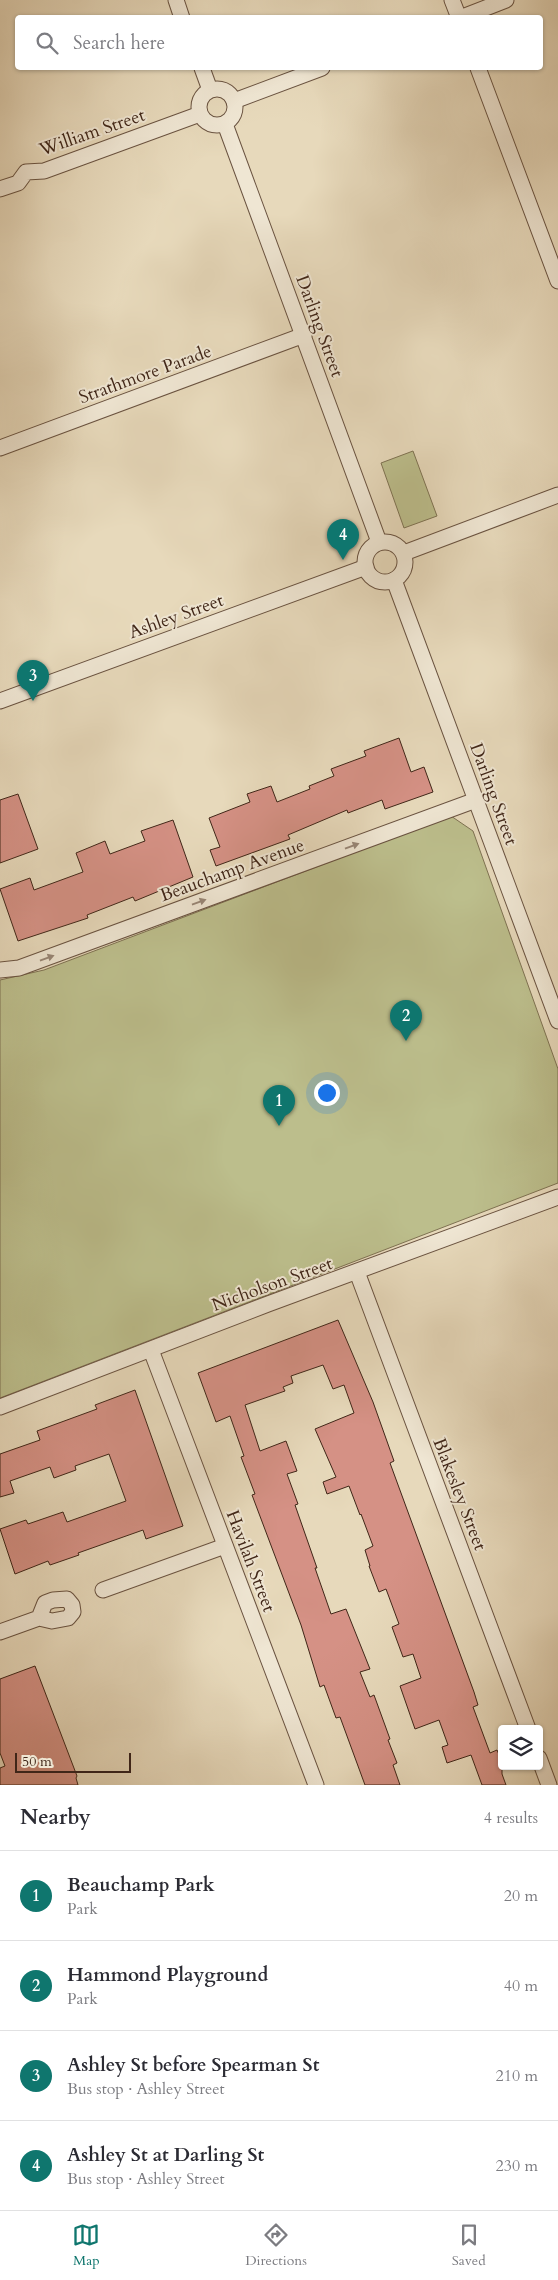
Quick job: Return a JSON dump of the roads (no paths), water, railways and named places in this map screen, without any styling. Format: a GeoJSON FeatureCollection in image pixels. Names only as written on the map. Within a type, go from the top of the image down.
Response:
{"type":"FeatureCollection","features":[{"type":"Feature","properties":{"kind":"street"},"geometry":{"type":"LineString","coordinates":[[176,0],[181,15]]}},
{"type":"Feature","properties":{"kind":"street"},"geometry":{"type":"LineString","coordinates":[[452,0],[458,15]]}},
{"type":"Feature","properties":{"kind":"street"},"geometry":{"type":"LineString","coordinates":[[467,15],[506,0]]}},
{"type":"Feature","properties":{"kind":"street"},"geometry":{"type":"LineString","coordinates":[[203,70],[210,90]]}},
{"type":"Feature","properties":{"kind":"street"},"geometry":{"type":"LineString","coordinates":[[234,101],[317,70]]}},
{"type":"Feature","properties":{"kind":"street"},"geometry":{"type":"LineString","coordinates":[[479,70],[558,281]]}},
{"type":"Feature","properties":{"kind":"street"},"geometry":{"type":"LineString","coordinates":[[222,89],[234,101],[234,114],[225,124],[210,124],[200,114],[199,103],[205,93],[210,90],[222,89]]}},
{"type":"Feature","properties":{"kind":"street","name":"William Street"},"geometry":{"type":"LineString","coordinates":[[0,189],[18,183],[26,172],[44,171],[200,114]]}},
{"type":"Feature","properties":{"kind":"street","name":"Darling Street"},"geometry":{"type":"LineString","coordinates":[[225,124],[379,542]]}},
{"type":"Feature","properties":{"kind":"street","name":"Strathmore Parade"},"geometry":{"type":"LineString","coordinates":[[0,448],[304,335]]}},
{"type":"Feature","properties":{"kind":"street"},"geometry":{"type":"LineString","coordinates":[[404,553],[558,495]]}},
{"type":"Feature","properties":{"kind":"street"},"geometry":{"type":"LineString","coordinates":[[385,541],[396,544],[404,553],[406,566],[399,577],[388,582],[372,577],[366,567],[367,552],[379,542],[385,541]]}},
{"type":"Feature","properties":{"kind":"street","name":"Ashley Street"},"geometry":{"type":"LineString","coordinates":[[0,701],[366,567]]}},
{"type":"Feature","properties":{"kind":"street","name":"Darling Street"},"geometry":{"type":"LineString","coordinates":[[394,580],[558,1021]]}},
{"type":"Feature","properties":{"kind":"street","name":"Beauchamp Avenue"},"geometry":{"type":"LineString","coordinates":[[0,970],[19,968],[476,800]]}},
{"type":"Feature","properties":{"kind":"street","name":"Nicholson Street"},"geometry":{"type":"LineString","coordinates":[[0,1407],[268,1304],[558,1197]]}},
{"type":"Feature","properties":{"kind":"street","name":"Blakesley Street"},"geometry":{"type":"LineString","coordinates":[[357,1272],[527,1725]]}},
{"type":"Feature","properties":{"kind":"street","name":"Havilah Street"},"geometry":{"type":"LineString","coordinates":[[151,1350],[316,1785]]}},
{"type":"Feature","properties":{"kind":"street"},"geometry":{"type":"LineString","coordinates":[[103,1590],[225,1546]]}},
{"type":"Feature","properties":{"kind":"street"},"geometry":{"type":"LineString","coordinates":[[0,1632],[39,1618]]}},
{"type":"Feature","properties":{"kind":"street"},"geometry":{"type":"LineString","coordinates":[[543,1769],[549,1785]]}},
{"type":"Feature","properties":{"kind":"place","name":"Ashley St at Darling St"},"geometry":{"type":"Point","coordinates":[343,560]}},
{"type":"Feature","properties":{"kind":"place","name":"Ashley St before Spearman St"},"geometry":{"type":"Point","coordinates":[33,701]}},
{"type":"Feature","properties":{"kind":"place","name":"Hammond Playground"},"geometry":{"type":"Point","coordinates":[406,1041]}},
{"type":"Feature","properties":{"kind":"place","name":"Beauchamp Park"},"geometry":{"type":"Point","coordinates":[279,1126]}}]}
